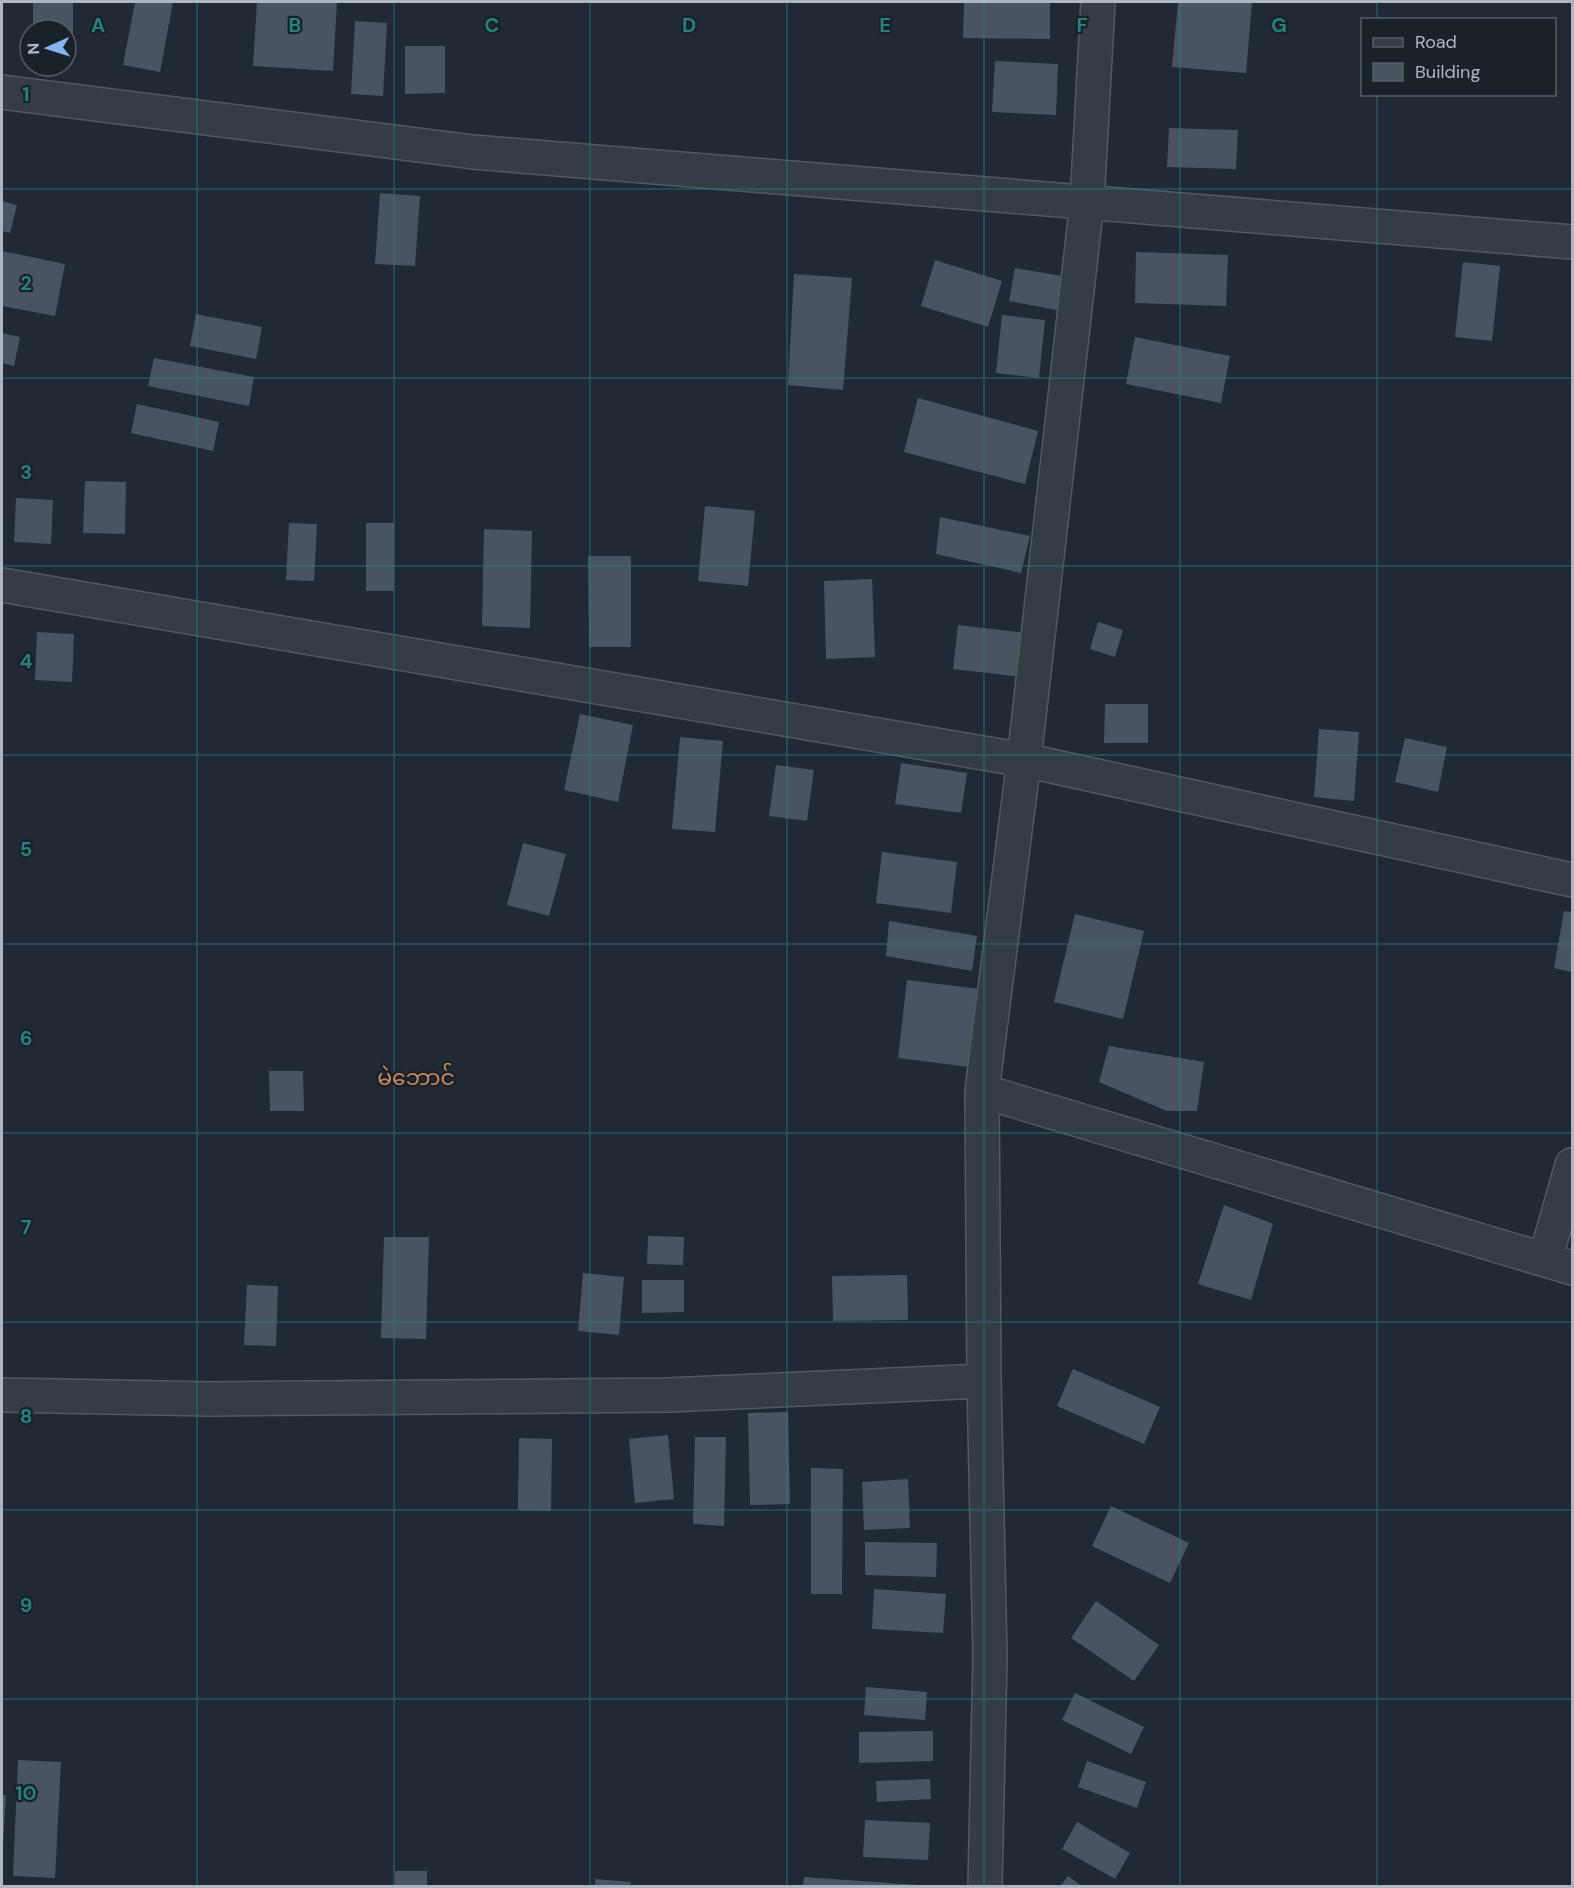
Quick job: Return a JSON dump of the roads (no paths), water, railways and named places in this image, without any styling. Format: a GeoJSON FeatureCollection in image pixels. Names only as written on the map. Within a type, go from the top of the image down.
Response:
{"type":"FeatureCollection","features":[{"type":"Feature","properties":{"kind":"street"},"geometry":{"type":"LineString","coordinates":[[985,1887],[990,1656],[984,1381],[982,1090],[1024,760],[1087,202],[1098,2]]}},
{"type":"Feature","properties":{"kind":"street"},"geometry":{"type":"LineString","coordinates":[[2,92],[473,152],[1572,242]]}},
{"type":"Feature","properties":{"kind":"street"},"geometry":{"type":"LineString","coordinates":[[2,585],[1024,760],[1572,880]]}},
{"type":"Feature","properties":{"kind":"street"},"geometry":{"type":"LineString","coordinates":[[982,1090],[1559,1264],[1572,1165]]}},
{"type":"Feature","properties":{"kind":"street"},"geometry":{"type":"LineString","coordinates":[[2,1395],[210,1399],[667,1395],[984,1381]]}},
{"type":"Feature","properties":{"kind":"district","name":"မဲဘောင်"},"geometry":{"type":"Point","coordinates":[416,1077]}}]}
